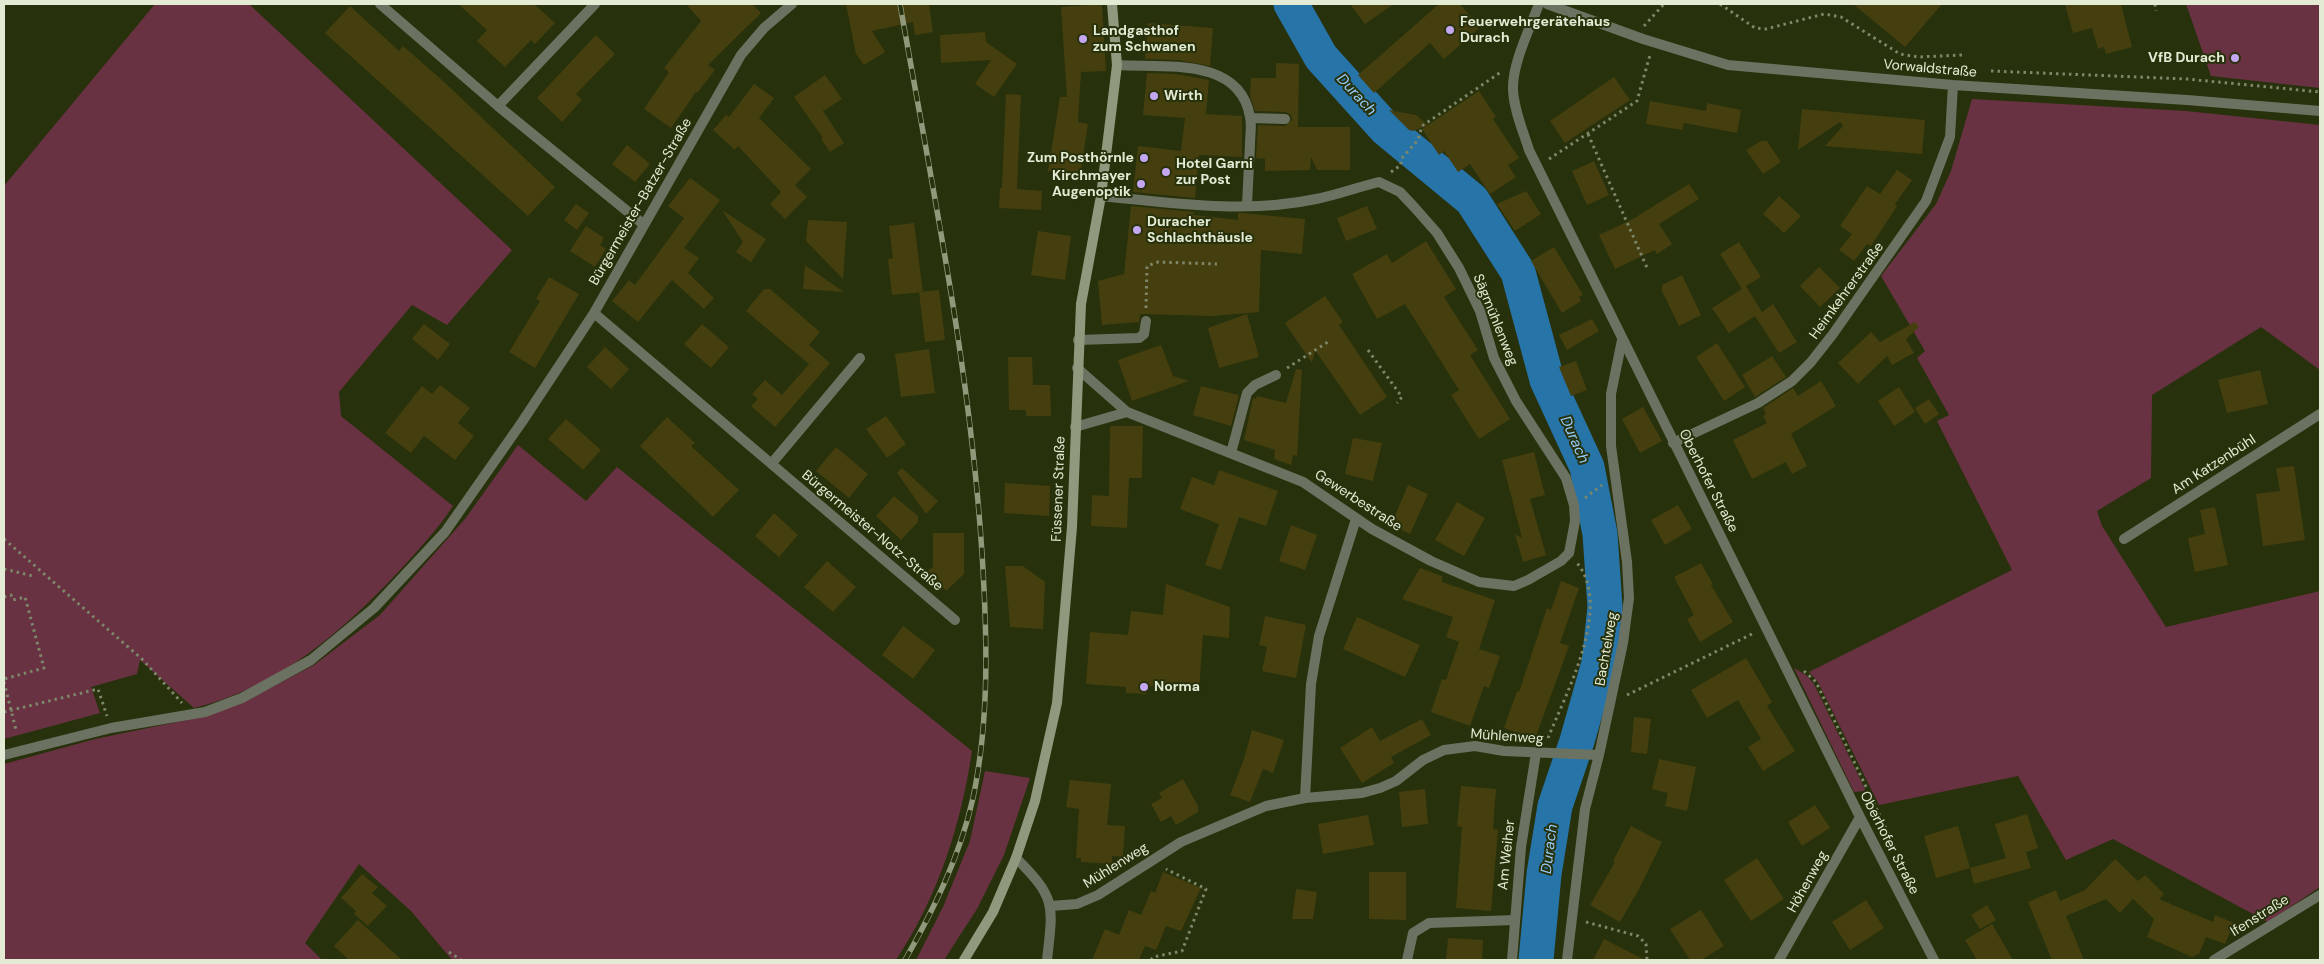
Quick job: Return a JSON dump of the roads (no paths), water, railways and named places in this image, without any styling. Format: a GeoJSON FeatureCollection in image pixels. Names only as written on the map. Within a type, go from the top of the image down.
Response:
{"type":"FeatureCollection","features":[{"type":"Feature","properties":{"kind":"main road","name":"Füssener Straße"},"geometry":{"type":"LineString","coordinates":[[964,960],[992,912],[1016,858],[1035,801],[1057,703],[1071,537],[1081,304],[1101,196],[1117,65],[1112,4]]}},
{"type":"Feature","properties":{"kind":"street"},"geometry":{"type":"LineString","coordinates":[[380,4],[498,106],[643,224]]}},
{"type":"Feature","properties":{"kind":"street"},"geometry":{"type":"LineString","coordinates":[[498,106],[595,4]]}},
{"type":"Feature","properties":{"kind":"street","name":"Bürgermeister-Batzer-Straße"},"geometry":{"type":"LineString","coordinates":[[4,755],[111,728],[193,714],[242,698],[311,660],[374,608],[445,532],[522,422],[594,313],[741,55],[764,28],[792,4]]}},
{"type":"Feature","properties":{"kind":"street","name":"Oberhofer Straße"},"geometry":{"type":"LineString","coordinates":[[1539,4],[1518,61],[1513,88],[1518,118],[1529,150],[1673,443],[1860,817],[1934,960]]}},
{"type":"Feature","properties":{"kind":"street","name":"Vorwaldstraße"},"geometry":{"type":"LineString","coordinates":[[1547,4],[1636,37],[1728,65],[1953,85],[2187,100],[2320,111]]}},
{"type":"Feature","properties":{"kind":"street"},"geometry":{"type":"LineString","coordinates":[[1117,65],[1204,70],[1226,78],[1237,88],[1245,100],[1250,118],[1247,205]]}},
{"type":"Feature","properties":{"kind":"street","name":"Heimkehrerstraße"},"geometry":{"type":"LineString","coordinates":[[1673,443],[1758,403],[1792,381],[1821,349],[1907,232],[1926,200],[1950,138],[1953,85]]}},
{"type":"Feature","properties":{"kind":"street"},"geometry":{"type":"LineString","coordinates":[[1250,118],[1285,120]]}},
{"type":"Feature","properties":{"kind":"street","name":"Sägmühlenweg"},"geometry":{"type":"LineString","coordinates":[[1101,196],[1213,206],[1316,199],[1379,182],[1400,192],[1437,233],[1459,268],[1480,311],[1494,358],[1516,401],[1566,478],[1575,516],[1569,553]]}},
{"type":"Feature","properties":{"kind":"street","name":"Bürgermeister-Notz-Straße"},"geometry":{"type":"LineString","coordinates":[[594,313],[955,620]]}},
{"type":"Feature","properties":{"kind":"street"},"geometry":{"type":"LineString","coordinates":[[1078,340],[1138,338],[1144,334],[1146,321]]}},
{"type":"Feature","properties":{"kind":"street","name":"Bachtelweg"},"geometry":{"type":"LineString","coordinates":[[1567,960],[1570,918],[1594,755],[1611,702],[1623,643],[1629,598],[1627,562],[1611,446],[1611,394],[1622,340]]}},
{"type":"Feature","properties":{"kind":"street"},"geometry":{"type":"LineString","coordinates":[[772,463],[860,358]]}},
{"type":"Feature","properties":{"kind":"street","name":"Gewerbestraße"},"geometry":{"type":"LineString","coordinates":[[1077,368],[1127,412],[1303,482],[1356,519],[1431,561],[1479,582],[1514,586],[1561,561],[1569,553]]}},
{"type":"Feature","properties":{"kind":"street"},"geometry":{"type":"LineString","coordinates":[[1230,453],[1247,393],[1255,385],[1276,374]]}},
{"type":"Feature","properties":{"kind":"street"},"geometry":{"type":"LineString","coordinates":[[1075,426],[1127,412]]}},
{"type":"Feature","properties":{"kind":"street","name":"Am Katzenbühl"},"geometry":{"type":"LineString","coordinates":[[2124,539],[2320,414]]}},
{"type":"Feature","properties":{"kind":"street"},"geometry":{"type":"LineString","coordinates":[[1305,798],[1311,684],[1319,636],[1356,519]]}},
{"type":"Feature","properties":{"kind":"street","name":"Mühlenweg"},"geometry":{"type":"LineString","coordinates":[[1051,906],[1077,904],[1098,896],[1181,842],[1266,806],[1305,798],[1362,793],[1380,788],[1396,781],[1423,760],[1444,750],[1475,746],[1504,752],[1594,755]]}},
{"type":"Feature","properties":{"kind":"street","name":"Am Weiher"},"geometry":{"type":"LineString","coordinates":[[1512,960],[1521,847],[1543,753]]}},
{"type":"Feature","properties":{"kind":"street","name":"Höhenweg"},"geometry":{"type":"LineString","coordinates":[[1779,960],[1860,817]]}},
{"type":"Feature","properties":{"kind":"street"},"geometry":{"type":"LineString","coordinates":[[1016,858],[1040,881],[1051,906],[1052,924],[1047,960]]}},
{"type":"Feature","properties":{"kind":"street","name":"Ifenstraße"},"geometry":{"type":"LineString","coordinates":[[2214,960],[2320,895]]}},
{"type":"Feature","properties":{"kind":"street"},"geometry":{"type":"LineString","coordinates":[[1408,960],[1413,933],[1429,923],[1514,920]]}},
{"type":"Feature","properties":{"kind":"waterway","name":"Durach"},"geometry":{"type":"LineString","coordinates":[[1291,4],[1321,57],[1386,129],[1472,200],[1518,272],[1547,380],[1587,467],[1600,534],[1605,607],[1599,663],[1577,741],[1555,806],[1544,874],[1536,960]]}},
{"type":"Feature","properties":{"kind":"railway"},"geometry":{"type":"LineString","coordinates":[[900,4],[949,277],[969,415],[982,553],[986,645],[985,706],[982,737],[968,820],[945,882],[905,960]]}},
{"type":"Feature","properties":{"kind":"place","name":"Feuerwehrgerätehaus Durach"},"geometry":{"type":"Point","coordinates":[1450,30]}},
{"type":"Feature","properties":{"kind":"place","name":"Landgasthof zum Schwanen"},"geometry":{"type":"Point","coordinates":[1083,39]}},
{"type":"Feature","properties":{"kind":"place","name":"VfB Durach"},"geometry":{"type":"Point","coordinates":[2235,58]}},
{"type":"Feature","properties":{"kind":"place","name":"Wirth"},"geometry":{"type":"Point","coordinates":[1154,96]}},
{"type":"Feature","properties":{"kind":"place","name":"Zum Posthörnle"},"geometry":{"type":"Point","coordinates":[1144,158]}},
{"type":"Feature","properties":{"kind":"place","name":"Hotel Garni zur Post"},"geometry":{"type":"Point","coordinates":[1166,172]}},
{"type":"Feature","properties":{"kind":"place","name":"Kirchmayer Augenoptik"},"geometry":{"type":"Point","coordinates":[1141,184]}},
{"type":"Feature","properties":{"kind":"place","name":"Duracher Schlachthäusle"},"geometry":{"type":"Point","coordinates":[1137,230]}},
{"type":"Feature","properties":{"kind":"place","name":"Norma"},"geometry":{"type":"Point","coordinates":[1144,687]}}]}
